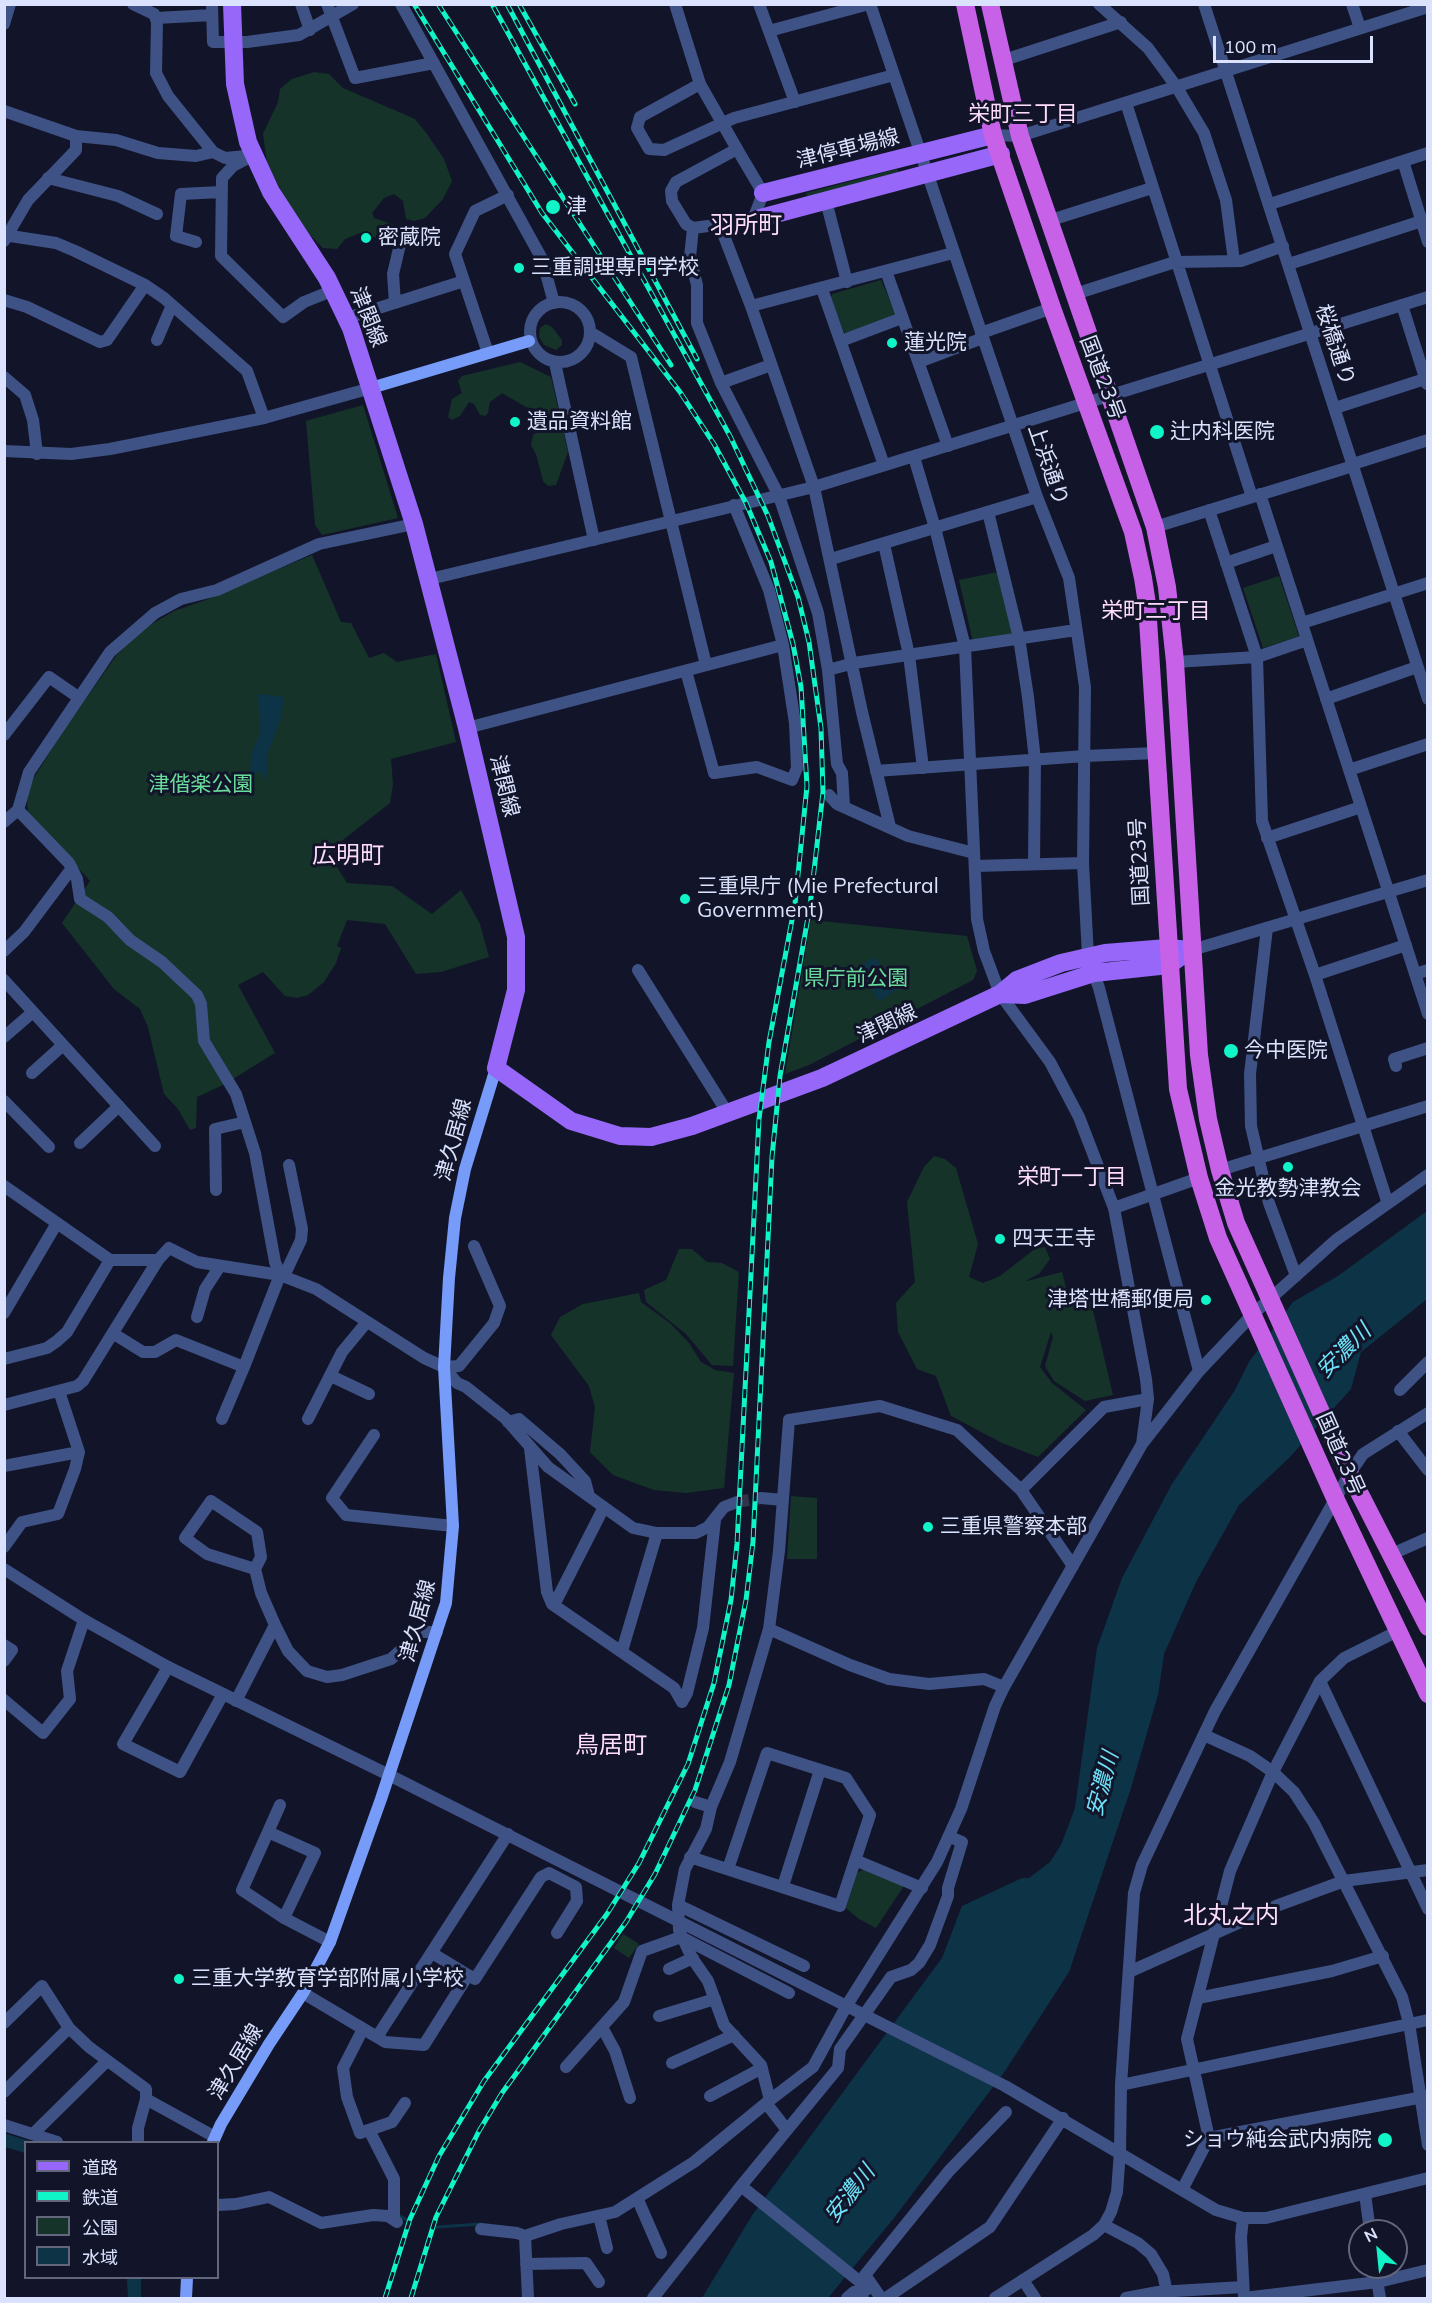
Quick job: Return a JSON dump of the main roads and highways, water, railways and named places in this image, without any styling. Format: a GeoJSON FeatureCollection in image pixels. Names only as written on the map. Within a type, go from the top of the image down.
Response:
{"type":"FeatureCollection","features":[{"type":"Feature","properties":{"kind":"highway","name":"国道23号"},"geometry":{"type":"LineString","coordinates":[[965,4],[993,135],[1052,308],[1133,532],[1143,579],[1147,604],[1178,1089],[1199,1178],[1218,1238],[1396,1632],[1428,1694]]}},
{"type":"Feature","properties":{"kind":"highway","name":"国道23号"},"geometry":{"type":"LineString","coordinates":[[990,4],[1001,61],[1020,136],[1155,527],[1167,587],[1175,662],[1192,950],[1203,1089],[1220,1170],[1236,1223],[1346,1466],[1428,1627]]}},
{"type":"Feature","properties":{"kind":"main road","name":"津関線"},"geometry":{"type":"LineString","coordinates":[[231,4],[231,42],[239,109],[252,156],[271,192],[333,290],[348,318],[430,579],[516,937],[516,990],[496,1068],[571,1121],[620,1136],[651,1137],[692,1126],[810,1083],[1000,994],[1025,995],[1091,965],[1168,956],[1192,950]]}},
{"type":"Feature","properties":{"kind":"main road","name":"津停車場線"},"geometry":{"type":"LineString","coordinates":[[763,193],[993,135]]}},
{"type":"Feature","properties":{"kind":"main road","name":"津停車場線"},"geometry":{"type":"LineString","coordinates":[[753,220],[1000,154]]}},
{"type":"Feature","properties":{"kind":"main road"},"geometry":{"type":"LineString","coordinates":[[371,388],[529,341]]}},
{"type":"Feature","properties":{"kind":"main road","name":"津久居線"},"geometry":{"type":"LineString","coordinates":[[214,2140],[269,2044],[303,1993],[330,1942],[446,1603],[451,1572],[453,1526],[444,1367],[447,1301],[455,1218],[465,1169],[486,1092],[496,1068]]}},
{"type":"Feature","properties":{"kind":"main road"},"geometry":{"type":"LineString","coordinates":[[186,2298],[187,2279]]}},
{"type":"Feature","properties":{"kind":"water"},"geometry":{"type":"Polygon","coordinates":[[[258,694],[284,697],[280,721],[268,753],[266,783],[260,770],[250,779],[251,755],[260,733],[258,694]]]}},
{"type":"Feature","properties":{"kind":"water"},"geometry":{"type":"Polygon","coordinates":[[[875,957],[890,980],[894,978],[900,988],[879,1001],[864,977],[860,979],[855,969],[875,957]]]}},
{"type":"Feature","properties":{"kind":"water","name":"安濃川"},"geometry":{"type":"Polygon","coordinates":[[[1427,1211],[1427,1299],[1361,1352],[1351,1389],[1289,1458],[1239,1505],[1196,1582],[1164,1654],[1158,1695],[1131,1788],[1069,1972],[1005,2071],[894,2218],[828,2298],[702,2298],[753,2214],[942,1958],[962,1906],[1022,1878],[1029,1878],[1050,1862],[1061,1845],[1075,1808],[1097,1648],[1122,1578],[1172,1484],[1235,1390],[1249,1362],[1293,1302],[1338,1276],[1427,1211]]]}},
{"type":"Feature","properties":{"kind":"water"},"geometry":{"type":"Polygon","coordinates":[[[4,2133],[30,2141],[24,2141],[24,2153],[5,2147],[4,2133]]]}},
{"type":"Feature","properties":{"kind":"water"},"geometry":{"type":"Polygon","coordinates":[[[127,2279],[141,2279],[141,2298],[128,2298],[127,2279]]]}},
{"type":"Feature","properties":{"kind":"waterway"},"geometry":{"type":"LineString","coordinates":[[400,2216],[407,2220]]}},
{"type":"Feature","properties":{"kind":"waterway"},"geometry":{"type":"LineString","coordinates":[[437,2227],[481,2224]]}},
{"type":"Feature","properties":{"kind":"tunnel"},"geometry":{"type":"LineString","coordinates":[[737,1502],[761,1498]]}},
{"type":"Feature","properties":{"kind":"railway"},"geometry":{"type":"LineString","coordinates":[[385,2298],[410,2219],[439,2156],[484,2081],[607,1914],[639,1863],[688,1764],[714,1683],[731,1600],[737,1544],[759,1119],[769,1042],[795,904],[807,786],[801,687],[793,644],[771,562],[746,503],[714,444],[680,392],[542,213],[414,4]]}},
{"type":"Feature","properties":{"kind":"railway"},"geometry":{"type":"LineString","coordinates":[[438,4],[671,365]]}},
{"type":"Feature","properties":{"kind":"railway"},"geometry":{"type":"LineString","coordinates":[[411,2298],[436,2217],[479,2131],[502,2093],[626,1922],[655,1874],[695,1790],[729,1685],[746,1600],[753,1542],[772,1157],[780,1076],[810,906],[823,792],[821,728],[809,642],[798,597],[768,516],[730,436],[492,4]]}},
{"type":"Feature","properties":{"kind":"railway"},"geometry":{"type":"LineString","coordinates":[[507,4],[697,359]]}},
{"type":"Feature","properties":{"kind":"railway"},"geometry":{"type":"LineString","coordinates":[[519,4],[575,104]]}},
{"type":"Feature","properties":{"kind":"place","name":"津"},"geometry":{"type":"Point","coordinates":[553,207]}},
{"type":"Feature","properties":{"kind":"place","name":"密蔵院"},"geometry":{"type":"Point","coordinates":[366,238]}},
{"type":"Feature","properties":{"kind":"place","name":"三重調理専門学校"},"geometry":{"type":"Point","coordinates":[519,268]}},
{"type":"Feature","properties":{"kind":"place","name":"蓮光院"},"geometry":{"type":"Point","coordinates":[892,343]}},
{"type":"Feature","properties":{"kind":"place","name":"遺品資料館"},"geometry":{"type":"Point","coordinates":[515,422]}},
{"type":"Feature","properties":{"kind":"place","name":"辻内科医院"},"geometry":{"type":"Point","coordinates":[1157,432]}},
{"type":"Feature","properties":{"kind":"place","name":"三重県庁 (Mie Prefectural Government)"},"geometry":{"type":"Point","coordinates":[685,899]}},
{"type":"Feature","properties":{"kind":"place","name":"今中医院"},"geometry":{"type":"Point","coordinates":[1231,1051]}},
{"type":"Feature","properties":{"kind":"place","name":"金光教勢津教会"},"geometry":{"type":"Point","coordinates":[1288,1167]}},
{"type":"Feature","properties":{"kind":"place","name":"四天王寺"},"geometry":{"type":"Point","coordinates":[1000,1239]}},
{"type":"Feature","properties":{"kind":"place","name":"津塔世橋郵便局"},"geometry":{"type":"Point","coordinates":[1206,1300]}},
{"type":"Feature","properties":{"kind":"place","name":"三重県警察本部"},"geometry":{"type":"Point","coordinates":[928,1527]}},
{"type":"Feature","properties":{"kind":"place","name":"三重大学教育学部附属小学校"},"geometry":{"type":"Point","coordinates":[179,1979]}},
{"type":"Feature","properties":{"kind":"place","name":"ショウ純会武内病院"},"geometry":{"type":"Point","coordinates":[1385,2140]}},
{"type":"Feature","properties":{"kind":"district","name":"栄町三丁目"},"geometry":{"type":"Point","coordinates":[1023,114]}},
{"type":"Feature","properties":{"kind":"district","name":"羽所町"},"geometry":{"type":"Point","coordinates":[746,226]}},
{"type":"Feature","properties":{"kind":"district","name":"栄町二丁目"},"geometry":{"type":"Point","coordinates":[1156,611]}},
{"type":"Feature","properties":{"kind":"district","name":"広明町"},"geometry":{"type":"Point","coordinates":[348,856]}},
{"type":"Feature","properties":{"kind":"district","name":"栄町一丁目"},"geometry":{"type":"Point","coordinates":[1072,1177]}},
{"type":"Feature","properties":{"kind":"district","name":"鳥居町"},"geometry":{"type":"Point","coordinates":[611,1746]}},
{"type":"Feature","properties":{"kind":"district","name":"北丸之内"},"geometry":{"type":"Point","coordinates":[1231,1916]}},
{"type":"Feature","properties":{"kind":"park label","name":"津偕楽公園"},"geometry":{"type":"Point","coordinates":[201,785]}},
{"type":"Feature","properties":{"kind":"park label","name":"県庁前公園"},"geometry":{"type":"Point","coordinates":[856,979]}}]}
